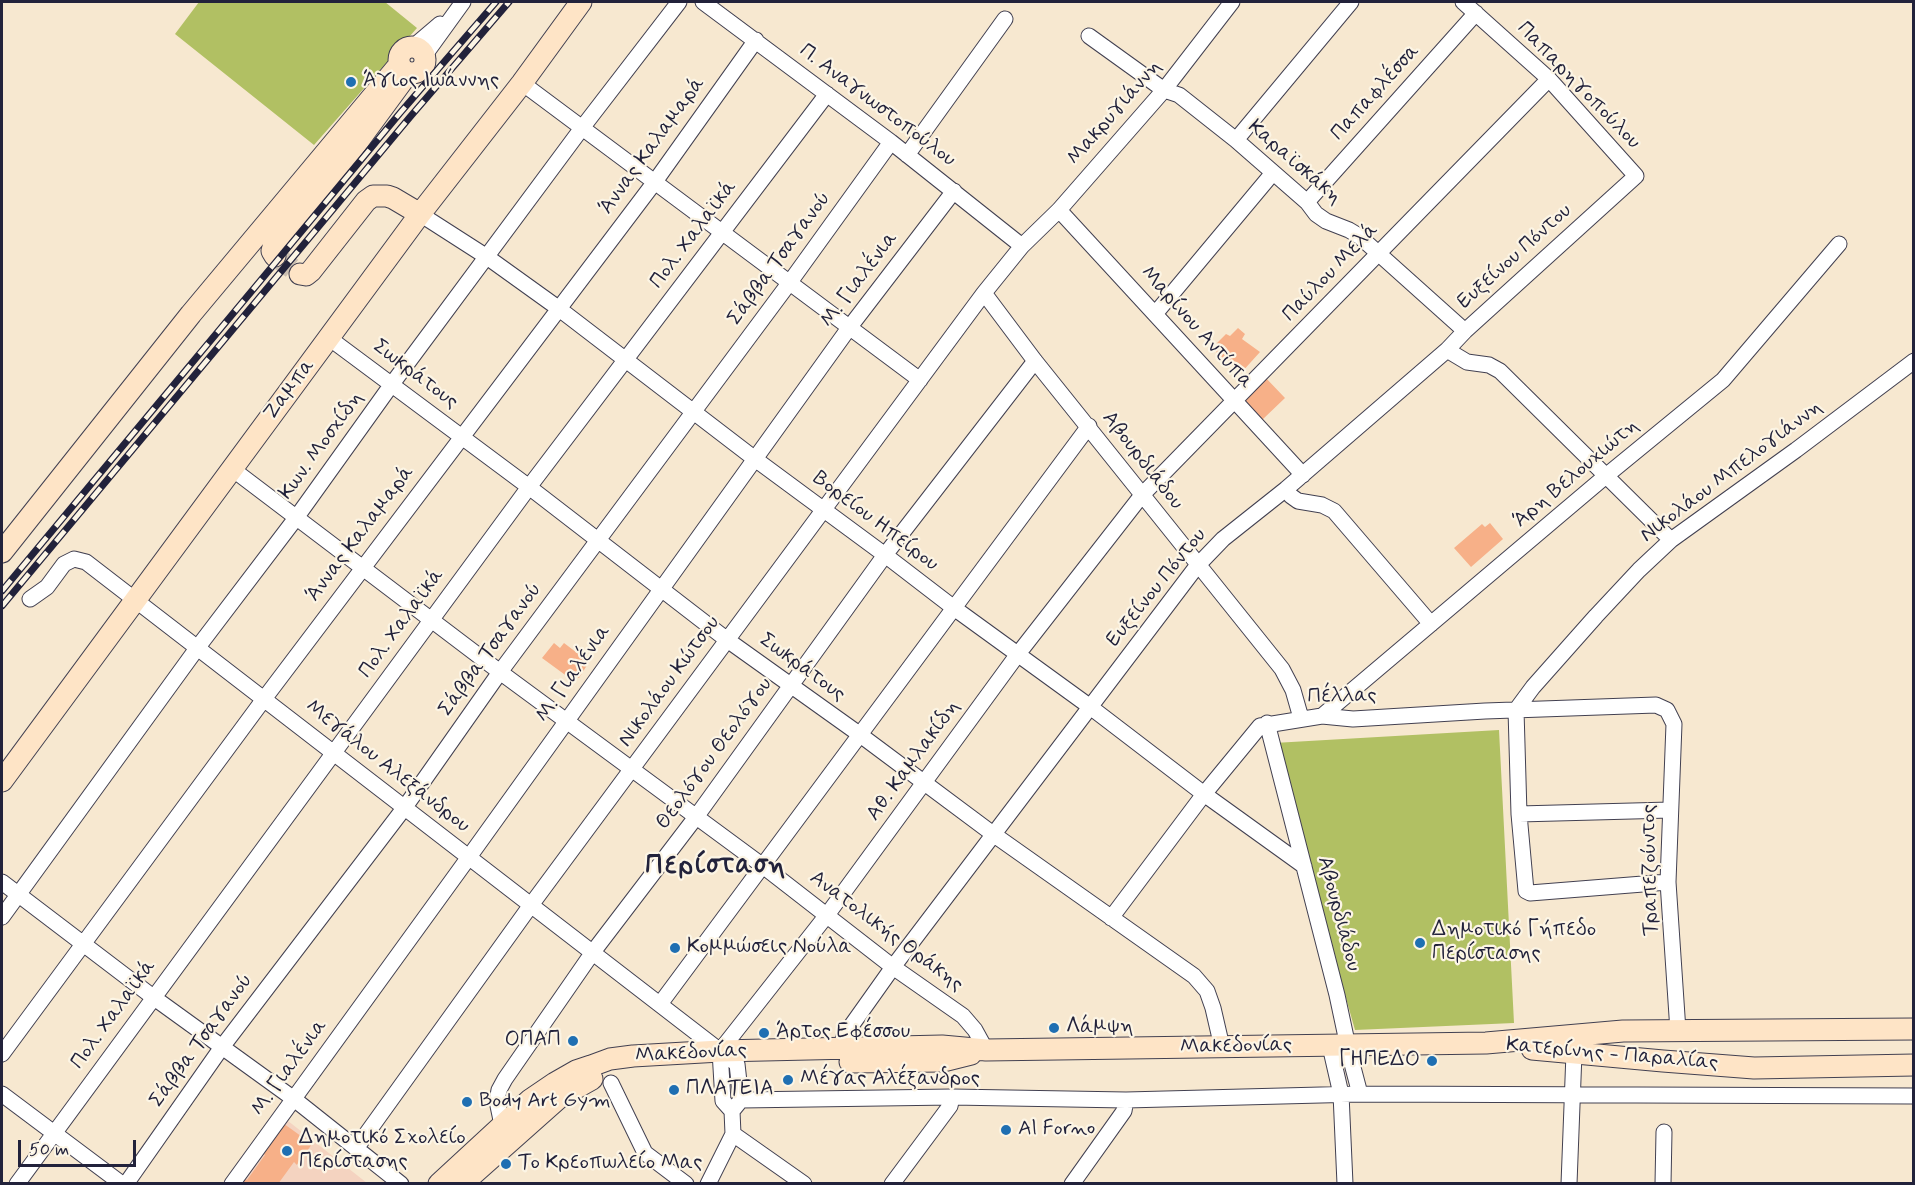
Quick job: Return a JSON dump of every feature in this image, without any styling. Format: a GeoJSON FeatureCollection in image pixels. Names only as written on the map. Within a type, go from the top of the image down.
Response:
{"type":"FeatureCollection","features":[{"type":"Feature","properties":{"kind":"main road","name":"Ζαμπα"},"geometry":{"type":"LineString","coordinates":[[2,781],[231,468],[581,2]]}},
{"type":"Feature","properties":{"kind":"main road"},"geometry":{"type":"LineString","coordinates":[[275,256],[272,251],[274,244],[348,155],[404,69],[401,52],[418,51]]}},
{"type":"Feature","properties":{"kind":"main road"},"geometry":{"type":"LineString","coordinates":[[2,552],[191,314],[404,69]]}},
{"type":"Feature","properties":{"kind":"main road"},"geometry":{"type":"LineString","coordinates":[[300,274],[306,275],[311,271],[366,201],[373,196],[393,198],[420,214]]}},
{"type":"Feature","properties":{"kind":"main road","name":"Κατερίνης - Παραλίας"},"geometry":{"type":"LineString","coordinates":[[1486,1043],[1623,1031],[1914,1029]]}},
{"type":"Feature","properties":{"kind":"main road","name":"Μακεδονίας"},"geometry":{"type":"LineString","coordinates":[[462,1184],[560,1097],[592,1079],[616,1072],[841,1048],[942,1046],[986,1050],[1486,1043]]}},
{"type":"Feature","properties":{"kind":"main road","name":"Κατερίνης - Παραλίας"},"geometry":{"type":"LineString","coordinates":[[1486,1043],[1754,1068],[1914,1065]]}},
{"type":"Feature","properties":{"kind":"main road","name":"Μακεδονίας"},"geometry":{"type":"LineString","coordinates":[[439,1184],[530,1100],[576,1071],[610,1059],[633,1056],[726,1060],[943,1061],[986,1050]]}},
{"type":"Feature","properties":{"kind":"street","name":"Κων. Μοσχίδη"},"geometry":{"type":"LineString","coordinates":[[2,917],[392,384],[582,128],[679,2]]}},
{"type":"Feature","properties":{"kind":"street","name":"Π. Αναγνωστοπούλου"},"geometry":{"type":"LineString","coordinates":[[703,2],[891,142],[1023,246]]}},
{"type":"Feature","properties":{"kind":"street","name":"Μακρυγιάννη"},"geometry":{"type":"LineString","coordinates":[[1023,246],[1059,210],[1164,90],[1232,2]]}},
{"type":"Feature","properties":{"kind":"street"},"geometry":{"type":"LineString","coordinates":[[1236,141],[1351,2]]}},
{"type":"Feature","properties":{"kind":"street","name":"Παπαρηγοπούλου"},"geometry":{"type":"LineString","coordinates":[[1463,2],[1549,80],[1636,176]]}},
{"type":"Feature","properties":{"kind":"street"},"geometry":{"type":"LineString","coordinates":[[418,51],[458,7]]}},
{"type":"Feature","properties":{"kind":"street","name":"Παπαφλέσσα"},"geometry":{"type":"LineString","coordinates":[[1307,202],[1476,13]]}},
{"type":"Feature","properties":{"kind":"street"},"geometry":{"type":"LineString","coordinates":[[907,155],[1005,19]]}},
{"type":"Feature","properties":{"kind":"street","name":"Καραϊσκάκη"},"geometry":{"type":"LineString","coordinates":[[1089,36],[1164,90],[1179,95],[1307,202],[1316,214],[1359,236],[1465,331]]}},
{"type":"Feature","properties":{"kind":"street","name":"Άννας Καλαμαρά"},"geometry":{"type":"LineString","coordinates":[[2,1054],[362,568],[654,183],[756,40]]}},
{"type":"Feature","properties":{"kind":"street","name":"Παύλου Μελά"},"geometry":{"type":"LineString","coordinates":[[1142,495],[1549,80]]}},
{"type":"Feature","properties":{"kind":"street"},"geometry":{"type":"LineString","coordinates":[[522,83],[920,380]]}},
{"type":"Feature","properties":{"kind":"street","name":"Πολ. Χαλαϊκά"},"geometry":{"type":"LineString","coordinates":[[17,1184],[529,487],[827,94]]}},
{"type":"Feature","properties":{"kind":"street","name":"Σάββα Τσαγανού"},"geometry":{"type":"LineString","coordinates":[[126,1184],[222,1047],[405,807],[500,672],[790,282],[891,142]]}},
{"type":"Feature","properties":{"kind":"street"},"geometry":{"type":"LineString","coordinates":[[1155,314],[1272,174]]}},
{"type":"Feature","properties":{"kind":"street","name":"Ευξείνου Πόντου"},"geometry":{"type":"LineString","coordinates":[[841,1048],[844,1036],[893,967],[1197,566],[1223,539],[1303,475],[1447,350],[1636,176]]}},
{"type":"Feature","properties":{"kind":"street","name":"Μ. Γιαλένια"},"geometry":{"type":"LineString","coordinates":[[232,1184],[849,327],[954,191]]}},
{"type":"Feature","properties":{"kind":"street","name":"Μαρίνου Αντύπα"},"geometry":{"type":"LineString","coordinates":[[1059,210],[1303,475]]}},
{"type":"Feature","properties":{"kind":"street","name":"Βορείου Ηπείρου"},"geometry":{"type":"LineString","coordinates":[[420,214],[487,256],[558,308],[954,608],[1304,866]]}},
{"type":"Feature","properties":{"kind":"street","name":"Άρη Βελουχιώτη"},"geometry":{"type":"LineString","coordinates":[[1322,716],[1723,380],[1839,244]]}},
{"type":"Feature","properties":{"kind":"street","name":"Νικολάου Κώτσου"},"geometry":{"type":"LineString","coordinates":[[357,1148],[726,639],[984,293],[1023,246]]}},
{"type":"Feature","properties":{"kind":"street","name":"Αβουρδιάδου"},"geometry":{"type":"LineString","coordinates":[[984,293],[1197,566],[1282,669],[1293,690],[1301,718]]}},
{"type":"Feature","properties":{"kind":"street","name":"Σωκράτους"},"geometry":{"type":"LineString","coordinates":[[329,338],[529,487],[726,639],[993,834],[1202,982],[1213,1008],[1222,1047]]}},
{"type":"Feature","properties":{"kind":"street"},"geometry":{"type":"LineString","coordinates":[[1447,350],[1467,362],[1489,365],[1500,371],[1671,540]]}},
{"type":"Feature","properties":{"kind":"street","name":"Θεολόγου Θεολόγου"},"geometry":{"type":"LineString","coordinates":[[502,1125],[498,1101],[505,1079],[593,952],[696,817],[885,555],[1035,361]]}},
{"type":"Feature","properties":{"kind":"street","name":"Νικολάου Μπελογιάννη"},"geometry":{"type":"LineString","coordinates":[[1516,710],[1533,687],[1596,616],[1671,540],[1914,361]]}},
{"type":"Feature","properties":{"kind":"street"},"geometry":{"type":"LineString","coordinates":[[660,1004],[1089,426]]}},
{"type":"Feature","properties":{"kind":"street","name":"Ανατολικής Θράκης"},"geometry":{"type":"LineString","coordinates":[[231,468],[500,672],[763,866],[893,967],[963,1016],[975,1030],[986,1050]]}},
{"type":"Feature","properties":{"kind":"street"},"geometry":{"type":"LineString","coordinates":[[1286,489],[1298,501],[1322,505],[1334,511],[1431,624]]}},
{"type":"Feature","properties":{"kind":"street","name":"Αθ. Καμλακίδη"},"geometry":{"type":"LineString","coordinates":[[726,1060],[827,915],[1018,654],[1142,495]]}},
{"type":"Feature","properties":{"kind":"street","name":"Μεγάλου Αλεξάνδρου"},"geometry":{"type":"LineString","coordinates":[[30,599],[47,587],[64,564],[74,560],[86,562],[660,1004],[726,1060]]}},
{"type":"Feature","properties":{"kind":"street","name":"Πέλλας"},"geometry":{"type":"LineString","coordinates":[[1267,723],[1322,716],[1353,719],[1656,705],[1668,710]]}},
{"type":"Feature","properties":{"kind":"street"},"geometry":{"type":"LineString","coordinates":[[1516,710],[1519,814],[1526,891],[1530,893],[1668,882]]}},
{"type":"Feature","properties":{"kind":"street","name":"Τραπεζούντος"},"geometry":{"type":"LineString","coordinates":[[1668,710],[1674,724],[1668,882],[1678,1030]]}},
{"type":"Feature","properties":{"kind":"street"},"geometry":{"type":"LineString","coordinates":[[1111,918],[1254,731],[1267,723]]}},
{"type":"Feature","properties":{"kind":"street","name":"Αβουρδιάδου"},"geometry":{"type":"LineString","coordinates":[[1267,723],[1337,995],[1339,1046]]}},
{"type":"Feature","properties":{"kind":"street"},"geometry":{"type":"LineString","coordinates":[[1519,814],[1670,810]]}},
{"type":"Feature","properties":{"kind":"street"},"geometry":{"type":"LineString","coordinates":[[2,882],[153,997],[294,1099],[401,1184]]}},
{"type":"Feature","properties":{"kind":"street"},"geometry":{"type":"LineString","coordinates":[[1339,1046],[1360,1094]]}},
{"type":"Feature","properties":{"kind":"street"},"geometry":{"type":"LineString","coordinates":[[1339,1046],[1345,1184]]}},
{"type":"Feature","properties":{"kind":"street"},"geometry":{"type":"LineString","coordinates":[[1569,1184],[1574,1053]]}},
{"type":"Feature","properties":{"kind":"street"},"geometry":{"type":"LineString","coordinates":[[726,1060],[723,1101],[736,1106],[952,1097],[1126,1100],[1341,1094],[1914,1096]]}},
{"type":"Feature","properties":{"kind":"street"},"geometry":{"type":"LineString","coordinates":[[611,1083],[645,1153],[687,1184]]}},
{"type":"Feature","properties":{"kind":"street"},"geometry":{"type":"LineString","coordinates":[[2,1094],[122,1184]]}},
{"type":"Feature","properties":{"kind":"street"},"geometry":{"type":"LineString","coordinates":[[892,1184],[950,1106],[952,1097]]}},
{"type":"Feature","properties":{"kind":"street"},"geometry":{"type":"LineString","coordinates":[[1072,1184],[1124,1111],[1126,1100]]}},
{"type":"Feature","properties":{"kind":"street"},"geometry":{"type":"LineString","coordinates":[[708,1184],[733,1134],[736,1106]]}},
{"type":"Feature","properties":{"kind":"street"},"geometry":{"type":"LineString","coordinates":[[1663,1184],[1664,1132]]}},
{"type":"Feature","properties":{"kind":"street"},"geometry":{"type":"LineString","coordinates":[[733,1134],[804,1184]]}},
{"type":"Feature","properties":{"kind":"shaded area","name":"Δημοτικό Σχολείο Περίστασης"},"geometry":{"type":"Polygon","coordinates":[[[283,1117],[367,1183],[225,1184],[283,1117]]]}},
{"type":"Feature","properties":{"kind":"green space"},"geometry":{"type":"Polygon","coordinates":[[[199,2],[385,2],[417,28],[314,145],[175,34],[199,2]]]}},
{"type":"Feature","properties":{"kind":"green space","name":"Δημοτικό Γήπεδο Περίστασης"},"geometry":{"type":"Polygon","coordinates":[[[1499,730],[1514,1023],[1355,1030],[1274,743],[1499,730]]]}},
{"type":"Feature","properties":{"kind":"building"},"geometry":{"type":"Polygon","coordinates":[[[1238,328],[1245,334],[1242,339],[1260,352],[1241,373],[1216,352],[1220,347],[1217,343],[1226,334],[1230,336],[1238,328]]]}},
{"type":"Feature","properties":{"kind":"building"},"geometry":{"type":"Polygon","coordinates":[[[1264,376],[1285,398],[1262,420],[1240,398],[1264,376]]]}},
{"type":"Feature","properties":{"kind":"building"},"geometry":{"type":"Polygon","coordinates":[[[1490,523],[1503,539],[1471,567],[1454,548],[1482,524],[1485,527],[1490,523]]]}},
{"type":"Feature","properties":{"kind":"building"},"geometry":{"type":"Polygon","coordinates":[[[554,643],[560,648],[564,643],[589,662],[579,678],[571,673],[568,677],[542,658],[554,643]]]}},
{"type":"Feature","properties":{"kind":"building"},"geometry":{"type":"Polygon","coordinates":[[[280,1121],[312,1144],[297,1165],[294,1162],[278,1184],[235,1184],[241,1175],[247,1180],[265,1155],[259,1151],[280,1121]]]}},
{"type":"Feature","properties":{"kind":"tunnel"},"geometry":{"type":"LineString","coordinates":[[275,256],[300,274]]}},
{"type":"Feature","properties":{"kind":"railway"},"geometry":{"type":"LineString","coordinates":[[2,591],[400,113],[496,2]]}},
{"type":"Feature","properties":{"kind":"railway"},"geometry":{"type":"LineString","coordinates":[[2,606],[410,117],[509,2]]}},
{"type":"Feature","properties":{"kind":"place","name":"Άγιος Ιωάννης"},"geometry":{"type":"Point","coordinates":[351,82]}},
{"type":"Feature","properties":{"kind":"place","name":"Δημοτικό Γήπεδο Περίστασης"},"geometry":{"type":"Point","coordinates":[1420,943]}},
{"type":"Feature","properties":{"kind":"place","name":"Κομμώσεις Νούλα"},"geometry":{"type":"Point","coordinates":[675,948]}},
{"type":"Feature","properties":{"kind":"place","name":"Λάμψη"},"geometry":{"type":"Point","coordinates":[1054,1028]}},
{"type":"Feature","properties":{"kind":"place","name":"Άρτος Εφέσσου"},"geometry":{"type":"Point","coordinates":[764,1033]}},
{"type":"Feature","properties":{"kind":"place","name":"ΟΠΑΠ"},"geometry":{"type":"Point","coordinates":[573,1041]}},
{"type":"Feature","properties":{"kind":"place","name":"ΓΗΠΕΔΟ"},"geometry":{"type":"Point","coordinates":[1432,1061]}},
{"type":"Feature","properties":{"kind":"place","name":"Μέγας Αλέξανδρος"},"geometry":{"type":"Point","coordinates":[788,1080]}},
{"type":"Feature","properties":{"kind":"place","name":"ΠΛΑΤΕΙΑ"},"geometry":{"type":"Point","coordinates":[674,1090]}},
{"type":"Feature","properties":{"kind":"place","name":"Body Art Gym"},"geometry":{"type":"Point","coordinates":[467,1102]}},
{"type":"Feature","properties":{"kind":"place","name":"Al Forno"},"geometry":{"type":"Point","coordinates":[1006,1130]}},
{"type":"Feature","properties":{"kind":"place","name":"Δημοτικό Σχολείο Περίστασης"},"geometry":{"type":"Point","coordinates":[287,1151]}},
{"type":"Feature","properties":{"kind":"place","name":"Το Κρεοπωλείο Μας"},"geometry":{"type":"Point","coordinates":[506,1164]}},
{"type":"Feature","properties":{"kind":"district","name":"Περίσταση"},"geometry":{"type":"Point","coordinates":[716,867]}}]}
